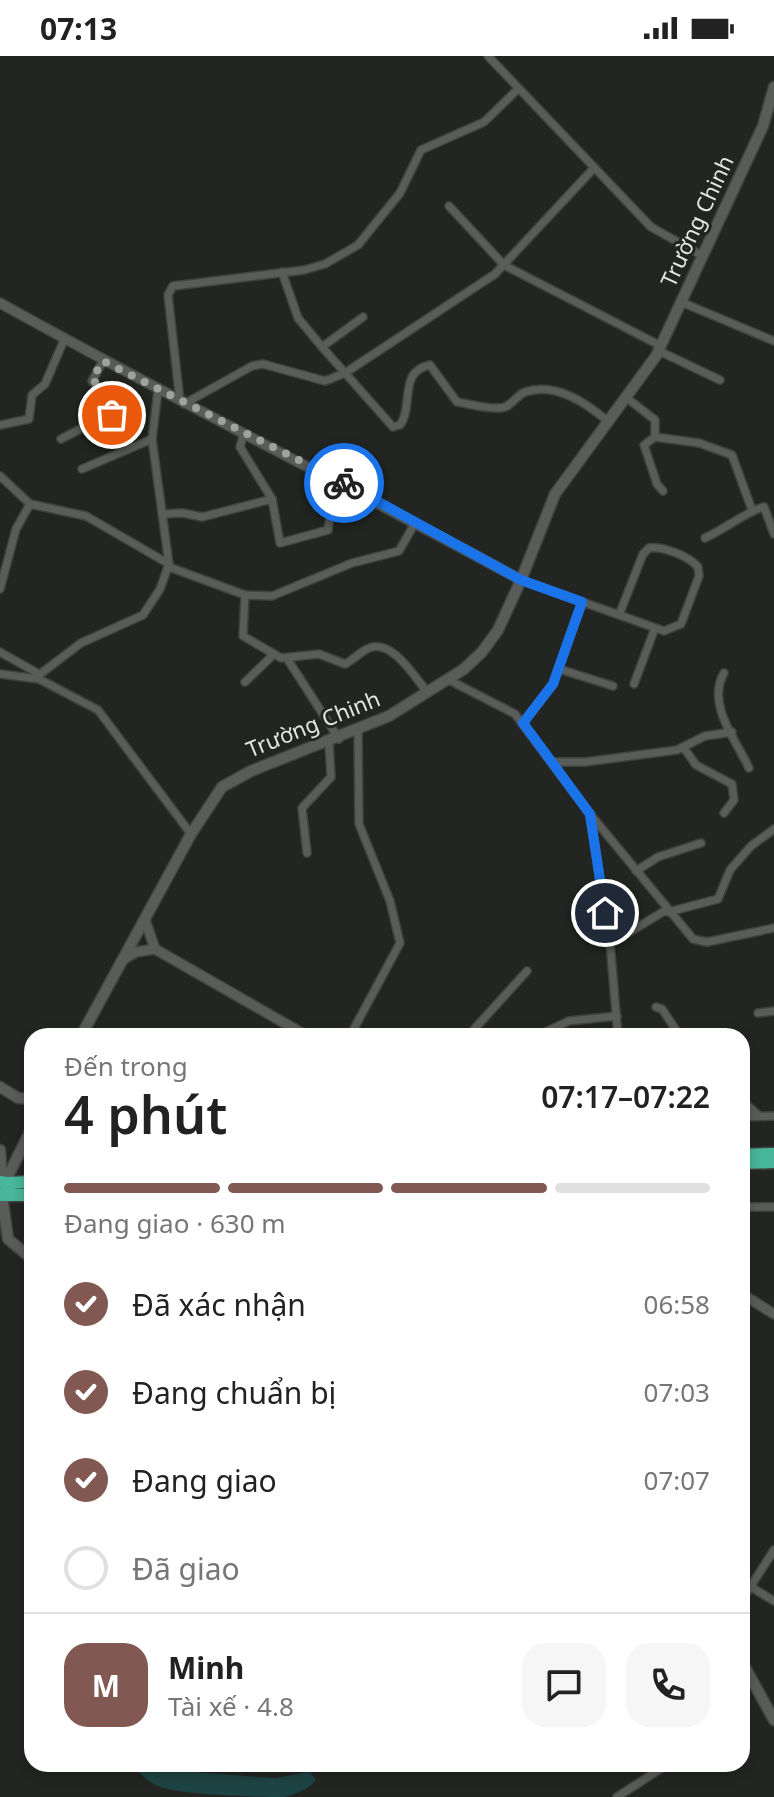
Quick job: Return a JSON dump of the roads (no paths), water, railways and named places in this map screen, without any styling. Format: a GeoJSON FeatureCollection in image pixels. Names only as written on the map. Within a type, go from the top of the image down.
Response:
{"type":"FeatureCollection","features":[{"type":"Feature","properties":{"kind":"highway"},"geometry":{"type":"LineString","coordinates":[[750,1155],[774,1154]]}},
{"type":"Feature","properties":{"kind":"highway"},"geometry":{"type":"LineString","coordinates":[[750,1163],[774,1162]]}},
{"type":"Feature","properties":{"kind":"highway"},"geometry":{"type":"LineString","coordinates":[[3,1188],[24,1184]]}},
{"type":"Feature","properties":{"kind":"highway"},"geometry":{"type":"LineString","coordinates":[[3,1188],[24,1193]]}},
{"type":"Feature","properties":{"kind":"main road","name":"Trường Chinh"},"geometry":{"type":"LineString","coordinates":[[85,1028],[191,834],[222,787],[251,771],[358,731],[427,692],[482,652],[498,630],[555,494],[627,398],[660,348],[763,126],[773,94]]}},
{"type":"Feature","properties":{"kind":"main road"},"geometry":{"type":"LineString","coordinates":[[0,1087],[24,1098]]}},
{"type":"Feature","properties":{"kind":"main road"},"geometry":{"type":"LineString","coordinates":[[3,1188],[24,1145]]}},
{"type":"Feature","properties":{"kind":"main road"},"geometry":{"type":"LineString","coordinates":[[0,1150],[5,1234],[24,1252]]}},
{"type":"Feature","properties":{"kind":"main road"},"geometry":{"type":"LineString","coordinates":[[750,1676],[774,1720]]}},
{"type":"Feature","properties":{"kind":"street"},"geometry":{"type":"LineString","coordinates":[[488,56],[517,90],[651,227],[703,256]]}},
{"type":"Feature","properties":{"kind":"street"},"geometry":{"type":"LineString","coordinates":[[182,402],[170,289],[216,278],[282,272],[325,264],[358,245],[400,193],[421,150],[484,122],[517,90]]}},
{"type":"Feature","properties":{"kind":"street"},"geometry":{"type":"LineString","coordinates":[[182,402],[252,366],[273,365],[325,381],[345,373],[483,283],[504,265],[594,168]]}},
{"type":"Feature","properties":{"kind":"street"},"geometry":{"type":"LineString","coordinates":[[449,206],[504,265],[720,380]]}},
{"type":"Feature","properties":{"kind":"street"},"geometry":{"type":"LineString","coordinates":[[282,272],[298,318],[393,427],[400,425],[405,418],[409,380],[417,371],[430,365],[457,402],[498,409],[509,405],[523,393],[547,390],[581,401],[609,422]]}},
{"type":"Feature","properties":{"kind":"street"},"geometry":{"type":"LineString","coordinates":[[681,302],[774,341]]}},
{"type":"Feature","properties":{"kind":"street"},"geometry":{"type":"LineString","coordinates":[[0,303],[158,391],[335,479],[521,580],[582,602],[664,631],[681,624],[700,573],[694,562],[662,548],[649,548],[643,554],[619,615]]}},
{"type":"Feature","properties":{"kind":"street"},"geometry":{"type":"LineString","coordinates":[[322,347],[363,317]]}},
{"type":"Feature","properties":{"kind":"street"},"geometry":{"type":"LineString","coordinates":[[0,425],[29,419],[32,395],[45,384],[64,340]]}},
{"type":"Feature","properties":{"kind":"street"},"geometry":{"type":"LineString","coordinates":[[61,439],[117,410],[117,404],[92,381],[103,361]]}},
{"type":"Feature","properties":{"kind":"street"},"geometry":{"type":"LineString","coordinates":[[0,674],[37,676],[97,634],[143,615],[169,566],[152,439],[158,391]]}},
{"type":"Feature","properties":{"kind":"street"},"geometry":{"type":"LineString","coordinates":[[627,398],[655,420],[655,437]]}},
{"type":"Feature","properties":{"kind":"street"},"geometry":{"type":"LineString","coordinates":[[244,433],[240,447],[272,499],[280,543],[325,532],[335,479]]}},
{"type":"Feature","properties":{"kind":"street"},"geometry":{"type":"LineString","coordinates":[[663,491],[657,484],[644,445],[655,437],[699,443],[732,455],[752,510]]}},
{"type":"Feature","properties":{"kind":"street"},"geometry":{"type":"LineString","coordinates":[[82,469],[152,439]]}},
{"type":"Feature","properties":{"kind":"street"},"geometry":{"type":"LineString","coordinates":[[0,476],[30,504],[86,516],[169,566],[245,595],[281,594],[352,563],[399,551],[415,523]]}},
{"type":"Feature","properties":{"kind":"street"},"geometry":{"type":"LineString","coordinates":[[162,514],[183,513],[202,517],[272,499]]}},
{"type":"Feature","properties":{"kind":"street"},"geometry":{"type":"LineString","coordinates":[[0,589],[16,529],[30,504]]}},
{"type":"Feature","properties":{"kind":"street"},"geometry":{"type":"LineString","coordinates":[[705,538],[741,521],[752,510],[766,508],[774,534]]}},
{"type":"Feature","properties":{"kind":"street"},"geometry":{"type":"LineString","coordinates":[[245,595],[243,636],[273,655],[288,660],[319,654],[345,664],[367,648],[380,648],[398,657],[427,692]]}},
{"type":"Feature","properties":{"kind":"street"},"geometry":{"type":"LineString","coordinates":[[523,723],[553,684],[582,602]]}},
{"type":"Feature","properties":{"kind":"street"},"geometry":{"type":"LineString","coordinates":[[634,684],[655,628]]}},
{"type":"Feature","properties":{"kind":"street"},"geometry":{"type":"LineString","coordinates":[[0,652],[100,712],[191,834]]}},
{"type":"Feature","properties":{"kind":"street"},"geometry":{"type":"LineString","coordinates":[[245,682],[273,655]]}},
{"type":"Feature","properties":{"kind":"street"},"geometry":{"type":"LineString","coordinates":[[288,660],[334,740],[331,777],[302,808],[307,853]]}},
{"type":"Feature","properties":{"kind":"street"},"geometry":{"type":"LineString","coordinates":[[559,669],[613,686]]}},
{"type":"Feature","properties":{"kind":"street"},"geometry":{"type":"LineString","coordinates":[[724,673],[717,699],[749,768]]}},
{"type":"Feature","properties":{"kind":"street"},"geometry":{"type":"LineString","coordinates":[[447,679],[515,714],[667,911],[700,941],[774,928]]}},
{"type":"Feature","properties":{"kind":"street"},"geometry":{"type":"LineString","coordinates":[[354,1028],[400,943],[390,901],[359,824],[358,731]]}},
{"type":"Feature","properties":{"kind":"street"},"geometry":{"type":"LineString","coordinates":[[553,762],[585,762],[684,748],[705,736],[732,732]]}},
{"type":"Feature","properties":{"kind":"street"},"geometry":{"type":"LineString","coordinates":[[684,748],[696,765],[732,784],[734,800],[724,813]]}},
{"type":"Feature","properties":{"kind":"street"},"geometry":{"type":"LineString","coordinates":[[590,814],[610,944],[618,1028]]}},
{"type":"Feature","properties":{"kind":"street"},"geometry":{"type":"LineString","coordinates":[[610,944],[667,911],[718,899],[730,870],[751,846],[774,829]]}},
{"type":"Feature","properties":{"kind":"street"},"geometry":{"type":"LineString","coordinates":[[636,871],[658,857],[701,843]]}},
{"type":"Feature","properties":{"kind":"street"},"geometry":{"type":"LineString","coordinates":[[145,920],[155,949]]}},
{"type":"Feature","properties":{"kind":"street"},"geometry":{"type":"LineString","coordinates":[[121,961],[136,952],[155,949],[293,1028]]}},
{"type":"Feature","properties":{"kind":"street"},"geometry":{"type":"LineString","coordinates":[[475,1028],[527,971]]}},
{"type":"Feature","properties":{"kind":"street"},"geometry":{"type":"LineString","coordinates":[[656,1007],[662,1009],[675,1028]]}},
{"type":"Feature","properties":{"kind":"street"},"geometry":{"type":"LineString","coordinates":[[758,1013],[774,1011]]}},
{"type":"Feature","properties":{"kind":"street"},"geometry":{"type":"LineString","coordinates":[[554,1028],[569,1021],[617,1016]]}},
{"type":"Feature","properties":{"kind":"street"},"geometry":{"type":"LineString","coordinates":[[750,1117],[772,1116],[774,1107]]}},
{"type":"Feature","properties":{"kind":"street"},"geometry":{"type":"LineString","coordinates":[[750,1108],[759,1116]]}},
{"type":"Feature","properties":{"kind":"street"},"geometry":{"type":"LineString","coordinates":[[750,1207],[774,1207]]}},
{"type":"Feature","properties":{"kind":"street"},"geometry":{"type":"LineString","coordinates":[[750,1298],[772,1310]]}},
{"type":"Feature","properties":{"kind":"street"},"geometry":{"type":"LineString","coordinates":[[774,1550],[751,1587],[774,1601]]}},
{"type":"Feature","properties":{"kind":"street"},"geometry":{"type":"LineString","coordinates":[[767,1707],[774,1697]]}},
{"type":"Feature","properties":{"kind":"street"},"geometry":{"type":"LineString","coordinates":[[617,1797],[656,1772]]}},
{"type":"Feature","properties":{"kind":"water"},"geometry":{"type":"Polygon","coordinates":[[[139,1772],[275,1778],[310,1772],[316,1780],[301,1791],[284,1797],[171,1790],[145,1778],[139,1772]]]}}]}
